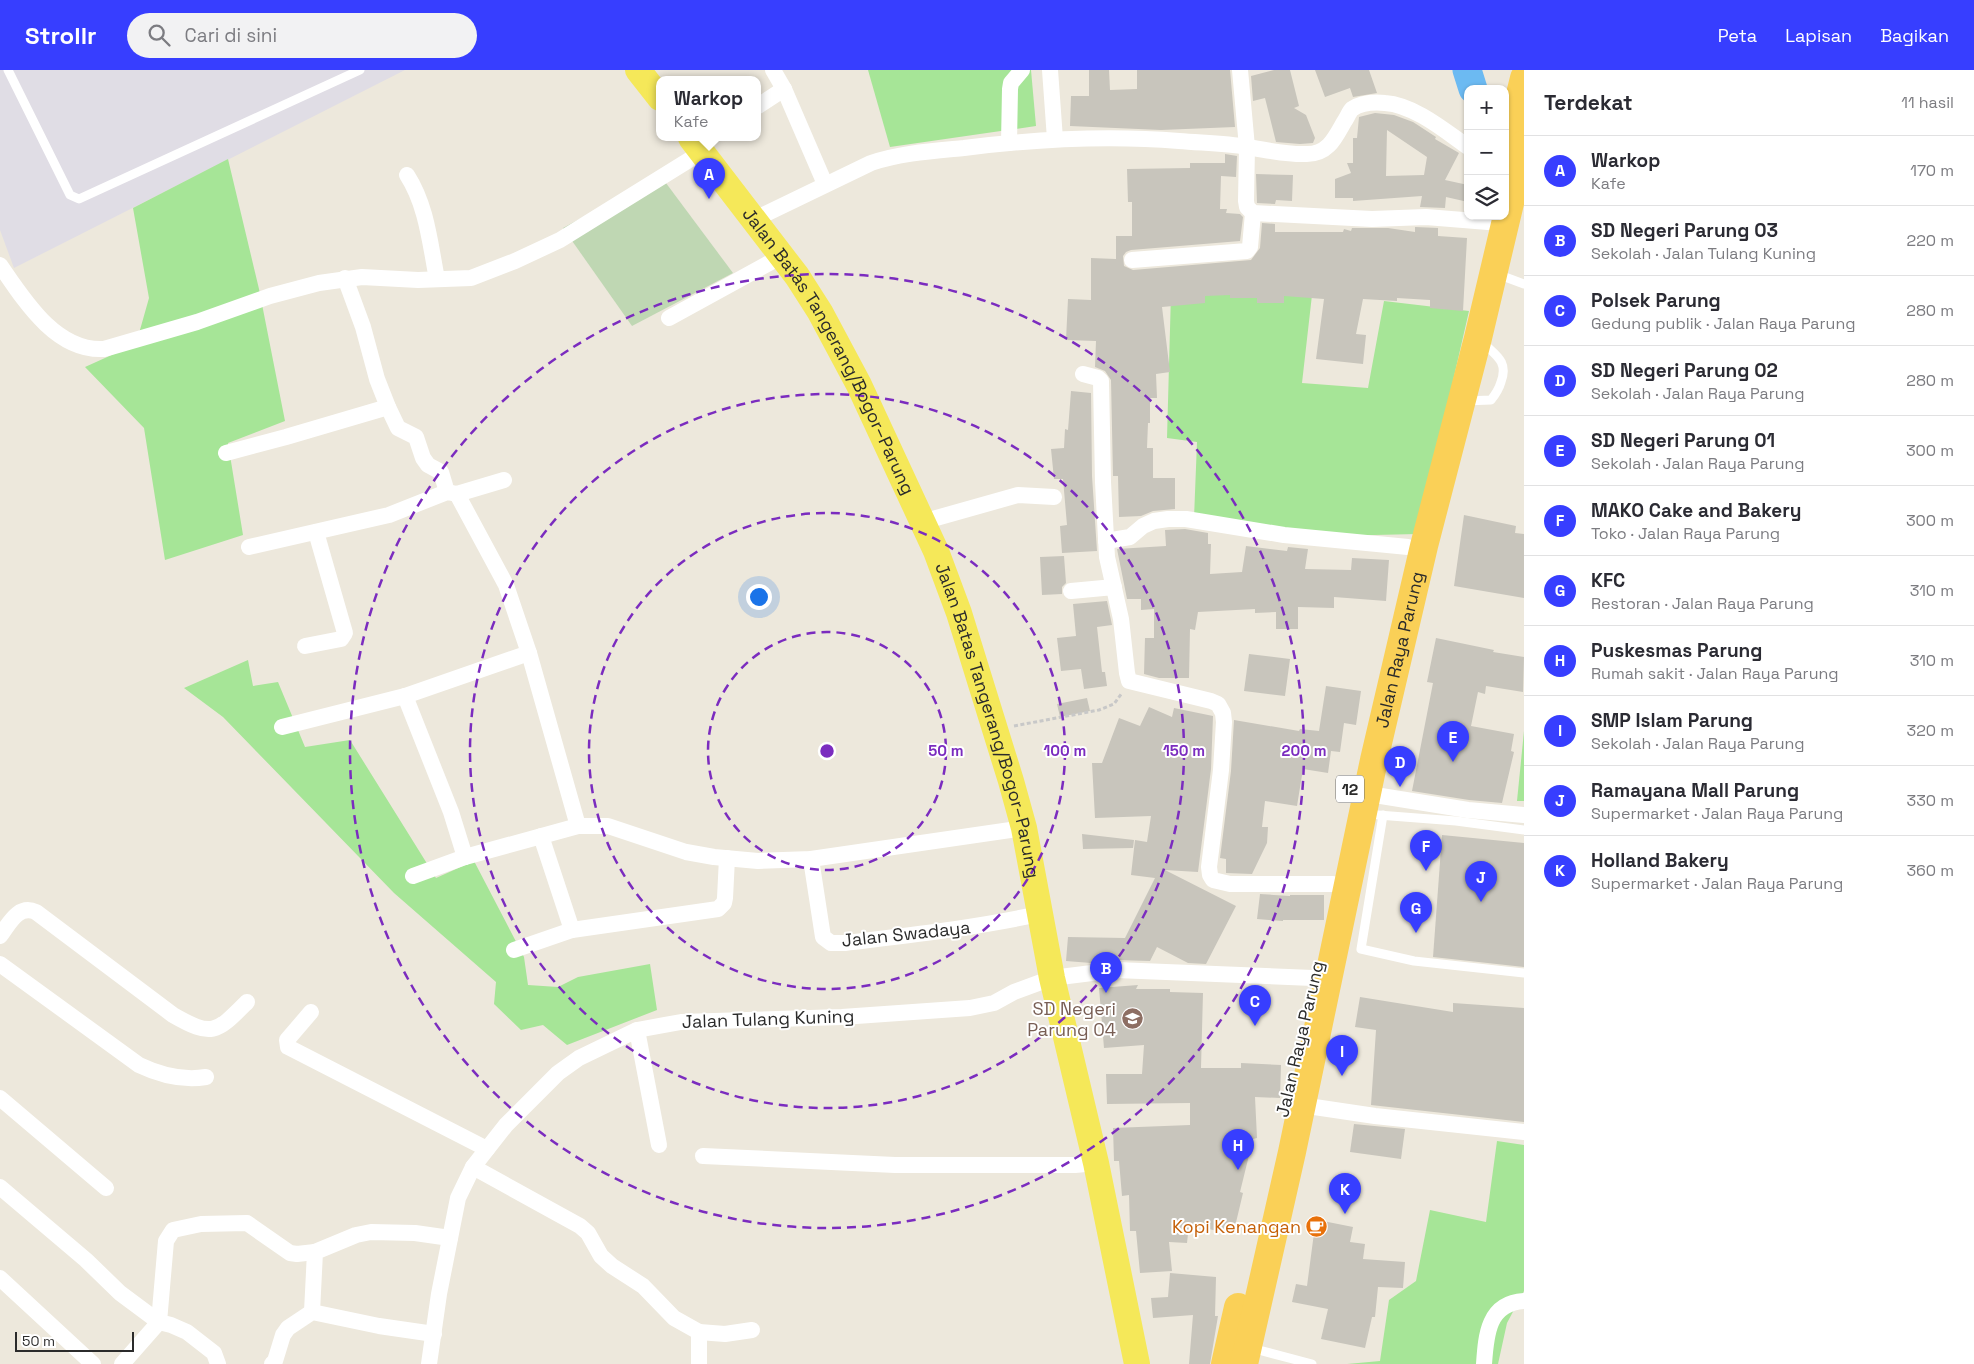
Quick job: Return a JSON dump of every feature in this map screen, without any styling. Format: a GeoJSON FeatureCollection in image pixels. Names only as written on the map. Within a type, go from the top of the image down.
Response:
{"type":"FeatureCollection","features":[{"type":"Feature","properties":{"kind":"highway","name":"Jalan Raya Parung"},"geometry":{"type":"LineString","coordinates":[[1508,175],[1524,78]]}},
{"type":"Feature","properties":{"kind":"highway","name":"Jalan Raya Parung"},"geometry":{"type":"LineString","coordinates":[[1246,1356],[1313,978],[1333,884],[1364,805],[1356,758],[1473,290],[1498,220]]}},
{"type":"Feature","properties":{"kind":"highway","name":"Jalan Raya Parung"},"geometry":{"type":"LineString","coordinates":[[1225,1364],[1284,1150],[1301,1106],[1349,946],[1364,805],[1424,546],[1494,273],[1500,220]]}},
{"type":"Feature","properties":{"kind":"main road"},"geometry":{"type":"LineString","coordinates":[[638,70],[656,93]]}},
{"type":"Feature","properties":{"kind":"main road","name":"Jalan Batas Tangerang/Bogor–Parung"},"geometry":{"type":"LineString","coordinates":[[700,143],[753,220],[797,276],[820,312],[859,385],[936,551],[958,613],[1024,828],[1052,978],[1096,1163],[1137,1364]]}},
{"type":"Feature","properties":{"kind":"street"},"geometry":{"type":"LineString","coordinates":[[773,70],[784,89],[825,184]]}},
{"type":"Feature","properties":{"kind":"street"},"geometry":{"type":"LineString","coordinates":[[1009,142],[1011,83],[1022,70]]}},
{"type":"Feature","properties":{"kind":"street"},"geometry":{"type":"LineString","coordinates":[[1050,70],[1055,139]]}},
{"type":"Feature","properties":{"kind":"street"},"geometry":{"type":"LineString","coordinates":[[1132,260],[1247,251],[1250,247],[1253,213],[1246,201],[1247,147],[1240,70]]}},
{"type":"Feature","properties":{"kind":"street"},"geometry":{"type":"LineString","coordinates":[[761,104],[784,89]]}},
{"type":"Feature","properties":{"kind":"street"},"geometry":{"type":"LineString","coordinates":[[753,220],[871,163],[888,158],[1009,142],[1055,139],[1132,138],[1247,147],[1278,153],[1307,154],[1320,152],[1332,144],[1350,110],[1374,103],[1398,105],[1418,113],[1464,143]]}},
{"type":"Feature","properties":{"kind":"street"},"geometry":{"type":"LineString","coordinates":[[0,265],[32,311],[69,341],[80,347],[92,350],[122,344],[197,322],[296,289],[345,278],[471,278],[560,240],[700,143]]}},
{"type":"Feature","properties":{"kind":"street"},"geometry":{"type":"LineString","coordinates":[[407,175],[415,188],[424,210],[437,279]]}},
{"type":"Feature","properties":{"kind":"street"},"geometry":{"type":"LineString","coordinates":[[1253,213],[1372,220],[1464,214]]}},
{"type":"Feature","properties":{"kind":"street"},"geometry":{"type":"LineString","coordinates":[[669,318],[782,256]]}},
{"type":"Feature","properties":{"kind":"street"},"geometry":{"type":"LineString","coordinates":[[345,278],[363,327],[377,379],[398,428],[416,437],[423,458],[428,465],[440,472],[506,585],[529,653],[578,826]]}},
{"type":"Feature","properties":{"kind":"street"},"geometry":{"type":"LineString","coordinates":[[1083,374],[1098,378],[1101,381],[1107,557],[1123,626],[1129,681],[1212,701],[1218,704],[1223,713],[1221,770],[1209,867],[1210,875],[1213,880],[1230,884],[1333,884]]}},
{"type":"Feature","properties":{"kind":"street"},"geometry":{"type":"LineString","coordinates":[[226,452],[286,438],[388,407]]}},
{"type":"Feature","properties":{"kind":"street"},"geometry":{"type":"LineString","coordinates":[[249,547],[389,516],[452,493],[504,480]]}},
{"type":"Feature","properties":{"kind":"street"},"geometry":{"type":"LineString","coordinates":[[922,522],[1011,497],[1029,495],[1054,497]]}},
{"type":"Feature","properties":{"kind":"street"},"geometry":{"type":"LineString","coordinates":[[1106,541],[1130,537],[1143,526],[1154,522],[1168,519],[1186,519],[1284,535],[1408,547]]}},
{"type":"Feature","properties":{"kind":"street"},"geometry":{"type":"LineString","coordinates":[[305,646],[341,639],[345,633],[316,532]]}},
{"type":"Feature","properties":{"kind":"street"},"geometry":{"type":"LineString","coordinates":[[1071,591],[1114,587]]}},
{"type":"Feature","properties":{"kind":"street"},"geometry":{"type":"LineString","coordinates":[[282,727],[405,696],[529,653]]}},
{"type":"Feature","properties":{"kind":"street"},"geometry":{"type":"LineString","coordinates":[[405,696],[451,812],[465,856]]}},
{"type":"Feature","properties":{"kind":"street"},"geometry":{"type":"LineString","coordinates":[[1364,805],[1524,815]]}},
{"type":"Feature","properties":{"kind":"street"},"geometry":{"type":"LineString","coordinates":[[413,876],[465,856],[578,826],[608,826],[686,852],[758,861],[810,859],[1024,828]]}},
{"type":"Feature","properties":{"kind":"street"},"geometry":{"type":"LineString","coordinates":[[542,836],[572,930]]}},
{"type":"Feature","properties":{"kind":"street"},"geometry":{"type":"LineString","coordinates":[[514,950],[572,930],[718,910],[724,904],[728,858]]}},
{"type":"Feature","properties":{"kind":"street","name":"Jalan Swadaya"},"geometry":{"type":"LineString","coordinates":[[810,859],[823,937],[831,942],[845,943],[953,930],[1039,914]]}},
{"type":"Feature","properties":{"kind":"street"},"geometry":{"type":"LineString","coordinates":[[0,936],[19,912],[24,910],[36,912],[173,1015],[196,1027],[215,1029],[223,1026],[247,1002]]}},
{"type":"Feature","properties":{"kind":"street"},"geometry":{"type":"LineString","coordinates":[[0,964],[139,1065],[154,1072],[182,1078],[206,1077]]}},
{"type":"Feature","properties":{"kind":"street","name":"Jalan Tulang Kuning"},"geometry":{"type":"LineString","coordinates":[[429,1364],[439,1294],[458,1198],[473,1167],[529,1100],[558,1073],[579,1058],[637,1030],[681,1022],[842,1017],[970,1008],[994,1003],[1014,992],[1052,978],[1116,970],[1313,978]]}},
{"type":"Feature","properties":{"kind":"street"},"geometry":{"type":"LineString","coordinates":[[311,1012],[287,1040],[288,1047],[487,1149]]}},
{"type":"Feature","properties":{"kind":"street"},"geometry":{"type":"LineString","coordinates":[[637,1030],[659,1145]]}},
{"type":"Feature","properties":{"kind":"street"},"geometry":{"type":"LineString","coordinates":[[0,1098],[106,1188]]}},
{"type":"Feature","properties":{"kind":"street"},"geometry":{"type":"LineString","coordinates":[[1301,1106],[1524,1132]]}},
{"type":"Feature","properties":{"kind":"street"},"geometry":{"type":"LineString","coordinates":[[702,1156],[895,1165],[1076,1165],[1096,1163]]}},
{"type":"Feature","properties":{"kind":"street"},"geometry":{"type":"LineString","coordinates":[[473,1167],[580,1226],[588,1234],[601,1256],[612,1266],[643,1286],[674,1318],[700,1332],[725,1334],[752,1330]]}},
{"type":"Feature","properties":{"kind":"street"},"geometry":{"type":"LineString","coordinates":[[0,1187],[86,1260],[120,1292],[159,1322],[172,1324],[187,1332],[214,1354],[220,1363]]}},
{"type":"Feature","properties":{"kind":"street"},"geometry":{"type":"LineString","coordinates":[[122,1364],[159,1322],[166,1241],[173,1230],[201,1224],[247,1223],[290,1253],[297,1254],[315,1252],[356,1235],[371,1232],[415,1233],[450,1238]]}},
{"type":"Feature","properties":{"kind":"street"},"geometry":{"type":"LineString","coordinates":[[312,1312],[315,1252]]}},
{"type":"Feature","properties":{"kind":"street"},"geometry":{"type":"LineString","coordinates":[[0,1278],[93,1364]]}},
{"type":"Feature","properties":{"kind":"street"},"geometry":{"type":"LineString","coordinates":[[1484,1364],[1488,1330],[1497,1312],[1504,1306],[1524,1301]]}},
{"type":"Feature","properties":{"kind":"street"},"geometry":{"type":"LineString","coordinates":[[272,1364],[275,1361],[283,1335],[288,1328],[312,1312],[370,1324],[434,1334]]}},
{"type":"Feature","properties":{"kind":"street"},"geometry":{"type":"LineString","coordinates":[[699,1364],[700,1332]]}},
{"type":"Feature","properties":{"kind":"lane"},"geometry":{"type":"LineString","coordinates":[[8,70],[70,195],[79,198],[360,70]]}},
{"type":"Feature","properties":{"kind":"lane"},"geometry":{"type":"LineString","coordinates":[[1494,273],[1524,284]]}},
{"type":"Feature","properties":{"kind":"lane"},"geometry":{"type":"LineString","coordinates":[[1364,805],[1456,821],[1524,830]]}},
{"type":"Feature","properties":{"kind":"lane"},"geometry":{"type":"LineString","coordinates":[[1349,946],[1414,961],[1524,973]]}},
{"type":"Feature","properties":{"kind":"lane"},"geometry":{"type":"LineString","coordinates":[[1246,1356],[1312,1364]]}},
{"type":"Feature","properties":{"kind":"path"},"geometry":{"type":"LineString","coordinates":[[994,727],[1024,725],[1107,708],[1114,704],[1129,681]]}},
{"type":"Feature","properties":{"kind":"shaded area"},"geometry":{"type":"Polygon","coordinates":[[[0,70],[405,70],[14,268],[0,230],[0,70]]]}},
{"type":"Feature","properties":{"kind":"green space"},"geometry":{"type":"Polygon","coordinates":[[[868,70],[1031,70],[1036,126],[890,147],[868,70]]]}},
{"type":"Feature","properties":{"kind":"green space"},"geometry":{"type":"Polygon","coordinates":[[[228,159],[259,289],[285,421],[228,443],[243,535],[165,560],[144,428],[85,367],[136,344],[149,298],[133,208],[228,159]]]}},
{"type":"Feature","properties":{"kind":"green space"},"geometry":{"type":"Polygon","coordinates":[[[660,175],[733,273],[632,326],[563,228],[660,175]]]}},
{"type":"Feature","properties":{"kind":"green space"},"geometry":{"type":"Polygon","coordinates":[[[1171,293],[1312,295],[1302,383],[1368,388],[1384,301],[1469,311],[1418,534],[1330,536],[1194,518],[1197,442],[1167,438],[1171,293]]]}},
{"type":"Feature","properties":{"kind":"green space"},"geometry":{"type":"Polygon","coordinates":[[[248,660],[253,686],[278,682],[305,747],[350,740],[436,878],[474,861],[524,957],[528,985],[558,987],[578,977],[650,964],[657,1010],[567,1045],[543,1025],[521,1030],[494,1004],[496,982],[394,893],[223,717],[184,688],[248,660]]]}},
{"type":"Feature","properties":{"kind":"green space"},"geometry":{"type":"Polygon","coordinates":[[[1524,731],[1524,801],[1517,801],[1524,731]]]}},
{"type":"Feature","properties":{"kind":"green space"},"geometry":{"type":"Polygon","coordinates":[[[1497,1141],[1524,1145],[1524,1291],[1507,1323],[1498,1364],[1347,1364],[1380,1361],[1389,1300],[1416,1281],[1430,1210],[1486,1222],[1497,1141]]]}},
{"type":"Feature","properties":{"kind":"building"},"geometry":{"type":"Polygon","coordinates":[[[1089,70],[1109,70],[1110,90],[1137,89],[1137,70],[1230,70],[1235,127],[1161,130],[1070,126],[1071,96],[1089,96],[1089,70]]]}},
{"type":"Feature","properties":{"kind":"building"},"geometry":{"type":"Polygon","coordinates":[[[1274,70],[1290,70],[1299,106],[1294,108],[1306,115],[1315,138],[1313,143],[1276,142],[1265,98],[1253,101],[1251,76],[1274,70]]]}},
{"type":"Feature","properties":{"kind":"building"},"geometry":{"type":"Polygon","coordinates":[[[1315,70],[1369,70],[1377,93],[1353,97],[1350,88],[1325,97],[1315,70]]]}},
{"type":"Feature","properties":{"kind":"building"},"geometry":{"type":"Polygon","coordinates":[[[1375,113],[1394,115],[1413,122],[1436,137],[1435,139],[1459,153],[1445,180],[1464,184],[1464,201],[1446,197],[1445,208],[1420,207],[1422,196],[1353,201],[1353,198],[1335,198],[1335,179],[1351,173],[1347,163],[1353,163],[1353,138],[1357,138],[1359,117],[1375,113]],[[1387,130],[1386,176],[1424,175],[1427,157],[1387,130]]]}},
{"type":"Feature","properties":{"kind":"building"},"geometry":{"type":"Polygon","coordinates":[[[1225,154],[1237,156],[1236,177],[1221,176],[1220,209],[1227,209],[1226,213],[1240,214],[1243,217],[1240,241],[1131,250],[1123,256],[1124,266],[1133,270],[1251,260],[1260,248],[1262,223],[1275,224],[1275,232],[1343,232],[1344,229],[1351,231],[1352,228],[1388,228],[1415,232],[1415,227],[1438,228],[1438,236],[1467,238],[1463,311],[1430,308],[1430,300],[1397,298],[1397,301],[1363,299],[1356,334],[1366,335],[1363,364],[1316,359],[1324,299],[1284,296],[1284,303],[1257,303],[1257,298],[1230,298],[1230,295],[1205,296],[1205,303],[1162,307],[1170,372],[1156,374],[1157,398],[1150,398],[1147,448],[1153,448],[1153,478],[1175,478],[1175,509],[1153,511],[1141,516],[1119,517],[1118,476],[1113,476],[1111,380],[1105,371],[1095,367],[1096,341],[1066,340],[1068,299],[1091,300],[1091,258],[1116,259],[1116,236],[1132,236],[1132,202],[1128,202],[1127,169],[1190,168],[1190,163],[1225,163],[1225,154]]]}},
{"type":"Feature","properties":{"kind":"building"},"geometry":{"type":"Polygon","coordinates":[[[1256,174],[1293,175],[1292,201],[1276,200],[1275,204],[1257,203],[1256,174]]]}},
{"type":"Feature","properties":{"kind":"building"},"geometry":{"type":"Polygon","coordinates":[[[1071,391],[1091,393],[1092,476],[1097,551],[1062,553],[1060,526],[1067,525],[1063,479],[1054,479],[1051,449],[1064,448],[1065,429],[1068,430],[1071,391]]]}},
{"type":"Feature","properties":{"kind":"building"},"geometry":{"type":"Polygon","coordinates":[[[1464,515],[1516,526],[1515,533],[1524,534],[1524,598],[1454,586],[1464,515]]]}},
{"type":"Feature","properties":{"kind":"building"},"geometry":{"type":"Polygon","coordinates":[[[1185,529],[1208,533],[1208,544],[1211,544],[1210,574],[1242,572],[1246,546],[1287,551],[1288,547],[1308,549],[1305,569],[1351,570],[1352,558],[1389,560],[1386,601],[1334,597],[1334,608],[1298,607],[1298,629],[1276,629],[1276,612],[1255,613],[1255,609],[1198,612],[1195,630],[1190,629],[1189,678],[1159,678],[1144,674],[1145,638],[1154,638],[1154,609],[1141,610],[1141,599],[1127,599],[1117,549],[1166,546],[1165,530],[1185,529]]]}},
{"type":"Feature","properties":{"kind":"building"},"geometry":{"type":"Polygon","coordinates":[[[1064,556],[1066,583],[1062,587],[1062,594],[1042,595],[1040,557],[1064,556]]]}},
{"type":"Feature","properties":{"kind":"building"},"geometry":{"type":"Polygon","coordinates":[[[1107,601],[1112,625],[1097,627],[1102,672],[1105,672],[1107,686],[1084,689],[1081,669],[1061,671],[1057,638],[1076,636],[1073,604],[1107,601]]]}},
{"type":"Feature","properties":{"kind":"building"},"geometry":{"type":"Polygon","coordinates":[[[1436,638],[1494,650],[1493,652],[1524,657],[1523,692],[1486,686],[1485,694],[1478,692],[1471,726],[1514,734],[1511,751],[1514,752],[1502,803],[1412,791],[1433,683],[1427,682],[1436,638]]]}},
{"type":"Feature","properties":{"kind":"building"},"geometry":{"type":"Polygon","coordinates":[[[1249,654],[1290,659],[1285,696],[1244,691],[1249,654]]]}},
{"type":"Feature","properties":{"kind":"building"},"geometry":{"type":"Polygon","coordinates":[[[1326,686],[1361,691],[1356,725],[1344,723],[1340,752],[1331,751],[1328,773],[1303,769],[1297,806],[1265,801],[1262,827],[1268,827],[1267,843],[1252,874],[1226,873],[1226,859],[1220,858],[1231,771],[1234,720],[1299,731],[1300,729],[1319,731],[1326,686]]]}},
{"type":"Feature","properties":{"kind":"building"},"geometry":{"type":"Polygon","coordinates":[[[1087,698],[1090,711],[1060,717],[1057,704],[1087,698]]]}},
{"type":"Feature","properties":{"kind":"building"},"geometry":{"type":"Polygon","coordinates":[[[1149,707],[1172,717],[1174,708],[1213,716],[1211,769],[1198,872],[1165,870],[1236,906],[1206,964],[1188,963],[1157,947],[1150,961],[1116,960],[1091,963],[1066,961],[1068,937],[1125,938],[1155,878],[1131,875],[1135,840],[1147,842],[1151,816],[1095,818],[1092,763],[1102,763],[1119,718],[1140,726],[1149,707]]]}},
{"type":"Feature","properties":{"kind":"building"},"geometry":{"type":"Polygon","coordinates":[[[1082,834],[1134,840],[1133,848],[1083,849],[1082,834]]]}},
{"type":"Feature","properties":{"kind":"building"},"geometry":{"type":"Polygon","coordinates":[[[1442,835],[1524,843],[1524,967],[1433,957],[1442,835]]]}},
{"type":"Feature","properties":{"kind":"building"},"geometry":{"type":"Polygon","coordinates":[[[1260,894],[1290,896],[1324,895],[1324,920],[1283,921],[1257,919],[1260,894]]]}},
{"type":"Feature","properties":{"kind":"building"},"geometry":{"type":"Polygon","coordinates":[[[1138,985],[1136,989],[1170,989],[1170,992],[1203,993],[1201,1068],[1241,1068],[1241,1063],[1281,1065],[1280,1098],[1255,1097],[1257,1138],[1253,1139],[1240,1192],[1243,1193],[1233,1235],[1189,1224],[1187,1243],[1169,1242],[1172,1271],[1140,1273],[1136,1231],[1130,1231],[1129,1195],[1122,1196],[1119,1161],[1114,1161],[1113,1128],[1190,1125],[1190,1103],[1107,1104],[1106,1074],[1142,1074],[1144,1045],[1104,1048],[1099,988],[1138,985]]]}},
{"type":"Feature","properties":{"kind":"building"},"geometry":{"type":"Polygon","coordinates":[[[1360,997],[1453,1012],[1453,1003],[1524,1008],[1524,1122],[1371,1105],[1376,1030],[1355,1027],[1360,997]]]}},
{"type":"Feature","properties":{"kind":"building"},"geometry":{"type":"Polygon","coordinates":[[[1354,1124],[1405,1129],[1401,1159],[1350,1152],[1354,1124]]]}},
{"type":"Feature","properties":{"kind":"building"},"geometry":{"type":"Polygon","coordinates":[[[1313,1219],[1353,1227],[1350,1242],[1365,1244],[1363,1259],[1405,1262],[1403,1288],[1378,1287],[1375,1317],[1372,1317],[1365,1348],[1321,1339],[1328,1309],[1292,1302],[1296,1284],[1307,1286],[1314,1233],[1311,1233],[1313,1219]]]}},
{"type":"Feature","properties":{"kind":"building"},"geometry":{"type":"Polygon","coordinates":[[[1170,1273],[1216,1277],[1215,1316],[1218,1316],[1210,1364],[1189,1364],[1193,1315],[1153,1318],[1151,1298],[1168,1297],[1170,1273]]]}},
{"type":"Feature","properties":{"kind":"waterway"},"geometry":{"type":"LineString","coordinates":[[1467,70],[1472,85]]}},
{"type":"Feature","properties":{"kind":"place","name":"Warkop"},"geometry":{"type":"Point","coordinates":[709,199]}},
{"type":"Feature","properties":{"kind":"place","name":"SD Negeri Parung 01"},"geometry":{"type":"Point","coordinates":[1453,762]}},
{"type":"Feature","properties":{"kind":"place","name":"SD Negeri Parung 02"},"geometry":{"type":"Point","coordinates":[1400,787]}},
{"type":"Feature","properties":{"kind":"place","name":"MAKO Cake and Bakery"},"geometry":{"type":"Point","coordinates":[1426,871]}},
{"type":"Feature","properties":{"kind":"place","name":"Ramayana Mall Parung"},"geometry":{"type":"Point","coordinates":[1481,902]}},
{"type":"Feature","properties":{"kind":"place","name":"KFC"},"geometry":{"type":"Point","coordinates":[1416,933]}},
{"type":"Feature","properties":{"kind":"place","name":"SD Negeri Parung 03"},"geometry":{"type":"Point","coordinates":[1106,993]}},
{"type":"Feature","properties":{"kind":"place","name":"SD Negeri Parung 04"},"geometry":{"type":"Point","coordinates":[1132,1019]}},
{"type":"Feature","properties":{"kind":"place","name":"Polsek Parung"},"geometry":{"type":"Point","coordinates":[1255,1026]}},
{"type":"Feature","properties":{"kind":"place","name":"SMP Islam Parung"},"geometry":{"type":"Point","coordinates":[1342,1076]}},
{"type":"Feature","properties":{"kind":"place","name":"Puskesmas Parung"},"geometry":{"type":"Point","coordinates":[1238,1170]}},
{"type":"Feature","properties":{"kind":"place","name":"Holland Bakery"},"geometry":{"type":"Point","coordinates":[1345,1214]}},
{"type":"Feature","properties":{"kind":"place","name":"Kopi Kenangan"},"geometry":{"type":"Point","coordinates":[1317,1227]}}]}
